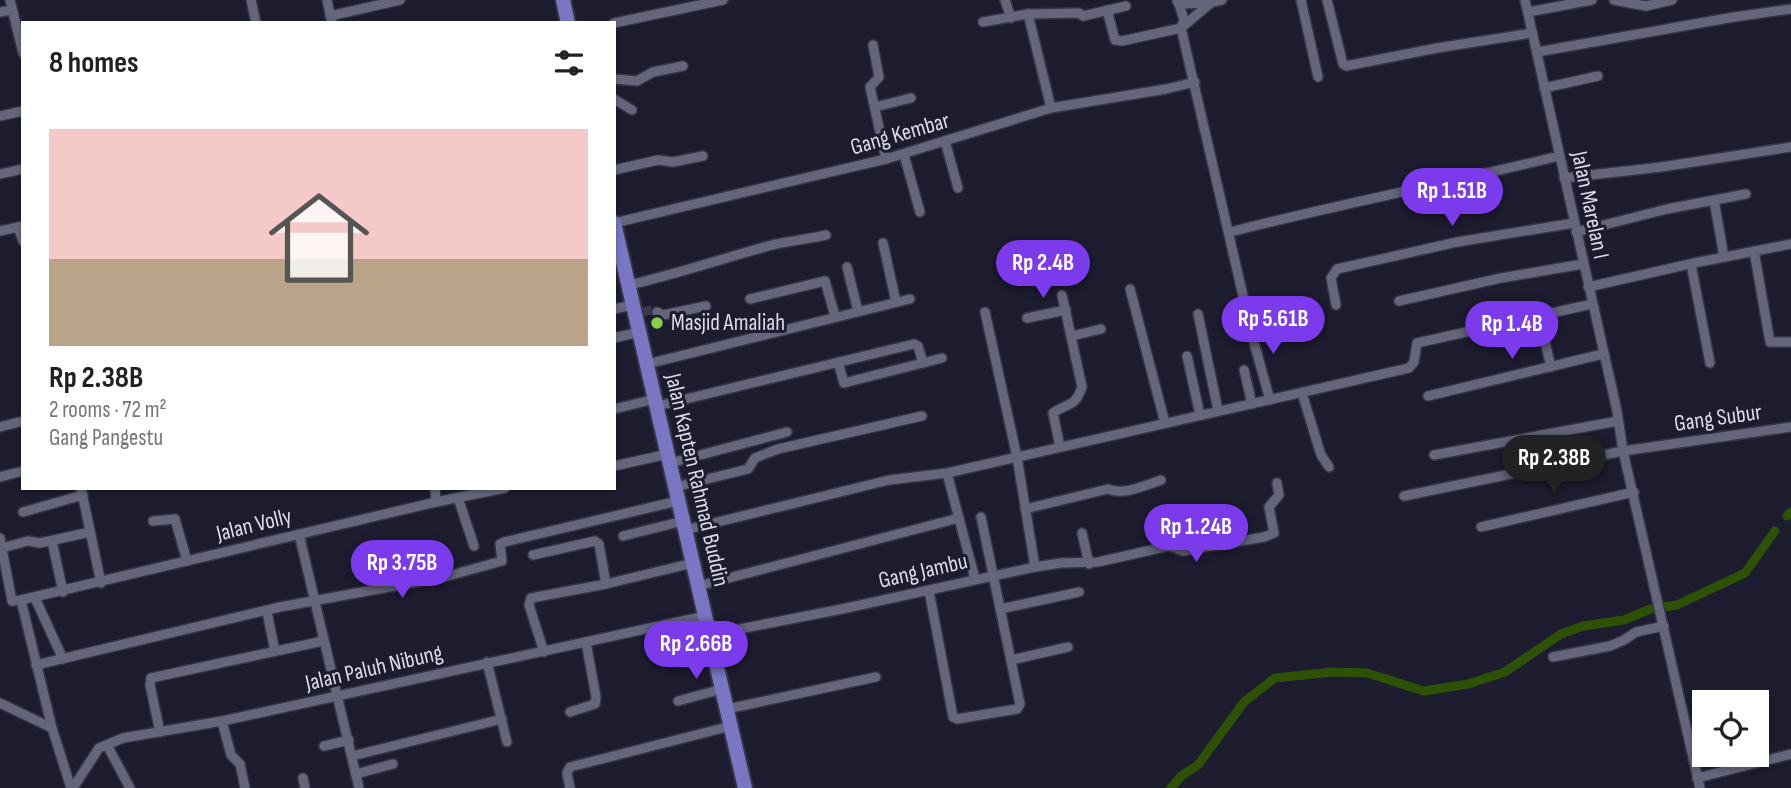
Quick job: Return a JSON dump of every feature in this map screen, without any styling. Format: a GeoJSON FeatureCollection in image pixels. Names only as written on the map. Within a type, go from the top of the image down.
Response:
{"type":"FeatureCollection","features":[{"type":"Feature","properties":{"kind":"main road"},"geometry":{"type":"LineString","coordinates":[[563,0],[566,21]]}},
{"type":"Feature","properties":{"kind":"main road","name":"Jalan Kapten Rahmad Buddin"},"geometry":{"type":"LineString","coordinates":[[616,232],[637,310],[639,332],[745,788]]}},
{"type":"Feature","properties":{"kind":"street"},"geometry":{"type":"LineString","coordinates":[[251,0],[256,21]]}},
{"type":"Feature","properties":{"kind":"street"},"geometry":{"type":"LineString","coordinates":[[327,0],[331,19],[400,0]]}},
{"type":"Feature","properties":{"kind":"street"},"geometry":{"type":"LineString","coordinates":[[616,23],[723,0]]}},
{"type":"Feature","properties":{"kind":"street"},"geometry":{"type":"LineString","coordinates":[[1004,0],[1011,18]]}},
{"type":"Feature","properties":{"kind":"street"},"geometry":{"type":"LineString","coordinates":[[1095,0],[1118,41],[1181,29],[1212,2]]}},
{"type":"Feature","properties":{"kind":"street"},"geometry":{"type":"LineString","coordinates":[[1222,0],[1178,2],[1184,20],[1181,29],[1270,400]]}},
{"type":"Feature","properties":{"kind":"street"},"geometry":{"type":"LineString","coordinates":[[1301,0],[1318,77]]}},
{"type":"Feature","properties":{"kind":"street"},"geometry":{"type":"LineString","coordinates":[[1327,0],[1343,64],[1346,66],[1532,33]]}},
{"type":"Feature","properties":{"kind":"street","name":"Jalan Marelan I"},"geometry":{"type":"LineString","coordinates":[[1525,0],[1623,451],[1700,788]]}},
{"type":"Feature","properties":{"kind":"street"},"geometry":{"type":"LineString","coordinates":[[1528,12],[1592,0]]}},
{"type":"Feature","properties":{"kind":"street"},"geometry":{"type":"LineString","coordinates":[[1614,0],[1646,6],[1672,0]]}},
{"type":"Feature","properties":{"kind":"street"},"geometry":{"type":"LineString","coordinates":[[0,12],[11,5],[21,45]]}},
{"type":"Feature","properties":{"kind":"street"},"geometry":{"type":"LineString","coordinates":[[983,22],[1028,14],[1079,13],[1083,16],[1126,6]]}},
{"type":"Feature","properties":{"kind":"street"},"geometry":{"type":"LineString","coordinates":[[1537,52],[1791,9]]}},
{"type":"Feature","properties":{"kind":"street"},"geometry":{"type":"LineString","coordinates":[[1028,14],[1051,108]]}},
{"type":"Feature","properties":{"kind":"street"},"geometry":{"type":"LineString","coordinates":[[873,45],[879,76],[870,86],[886,159]]}},
{"type":"Feature","properties":{"kind":"street"},"geometry":{"type":"LineString","coordinates":[[616,79],[637,81],[653,72],[683,66]]}},
{"type":"Feature","properties":{"kind":"street"},"geometry":{"type":"LineString","coordinates":[[1544,88],[1598,76]]}},
{"type":"Feature","properties":{"kind":"street","name":"Gang Kembar"},"geometry":{"type":"LineString","coordinates":[[616,228],[904,155],[1051,108],[1195,82]]}},
{"type":"Feature","properties":{"kind":"street"},"geometry":{"type":"LineString","coordinates":[[875,107],[911,98]]}},
{"type":"Feature","properties":{"kind":"street"},"geometry":{"type":"LineString","coordinates":[[616,100],[632,110]]}},
{"type":"Feature","properties":{"kind":"street"},"geometry":{"type":"LineString","coordinates":[[0,116],[21,111]]}},
{"type":"Feature","properties":{"kind":"street"},"geometry":{"type":"LineString","coordinates":[[945,141],[958,188]]}},
{"type":"Feature","properties":{"kind":"street"},"geometry":{"type":"LineString","coordinates":[[1564,178],[1661,167],[1791,147]]}},
{"type":"Feature","properties":{"kind":"street"},"geometry":{"type":"LineString","coordinates":[[904,155],[920,212]]}},
{"type":"Feature","properties":{"kind":"street"},"geometry":{"type":"LineString","coordinates":[[616,170],[657,160],[673,162],[703,156]]}},
{"type":"Feature","properties":{"kind":"street"},"geometry":{"type":"LineString","coordinates":[[1230,232],[1331,206],[1496,172],[1559,156]]}},
{"type":"Feature","properties":{"kind":"street"},"geometry":{"type":"LineString","coordinates":[[0,174],[21,169]]}},
{"type":"Feature","properties":{"kind":"street"},"geometry":{"type":"LineString","coordinates":[[1336,305],[1331,278],[1338,269],[1457,242],[1575,227],[1746,194]]}},
{"type":"Feature","properties":{"kind":"street"},"geometry":{"type":"LineString","coordinates":[[1714,200],[1724,257]]}},
{"type":"Feature","properties":{"kind":"street"},"geometry":{"type":"LineString","coordinates":[[0,231],[20,226]]}},
{"type":"Feature","properties":{"kind":"street"},"geometry":{"type":"LineString","coordinates":[[629,285],[680,274],[702,264],[777,244],[826,235]]}},
{"type":"Feature","properties":{"kind":"street"},"geometry":{"type":"LineString","coordinates":[[883,243],[896,302]]}},
{"type":"Feature","properties":{"kind":"street"},"geometry":{"type":"LineString","coordinates":[[1588,287],[1791,244]]}},
{"type":"Feature","properties":{"kind":"street"},"geometry":{"type":"LineString","coordinates":[[1754,251],[1768,318],[1769,340],[1774,343],[1791,342]]}},
{"type":"Feature","properties":{"kind":"street"},"geometry":{"type":"LineString","coordinates":[[1399,301],[1501,278],[1583,264]]}},
{"type":"Feature","properties":{"kind":"street"},"geometry":{"type":"LineString","coordinates":[[1691,264],[1710,363]]}},
{"type":"Feature","properties":{"kind":"street"},"geometry":{"type":"LineString","coordinates":[[847,267],[858,311]]}},
{"type":"Feature","properties":{"kind":"street"},"geometry":{"type":"LineString","coordinates":[[750,299],[825,281],[835,316]]}},
{"type":"Feature","properties":{"kind":"street"},"geometry":{"type":"LineString","coordinates":[[1130,289],[1165,423]]}},
{"type":"Feature","properties":{"kind":"street"},"geometry":{"type":"LineString","coordinates":[[1060,447],[1053,413],[1078,399],[1082,387],[1062,295]]}},
{"type":"Feature","properties":{"kind":"street"},"geometry":{"type":"LineString","coordinates":[[647,364],[910,299]]}},
{"type":"Feature","properties":{"kind":"street"},"geometry":{"type":"LineString","coordinates":[[623,536],[684,526],[889,480],[947,473],[1409,368],[1415,360],[1417,343],[1592,304]]}},
{"type":"Feature","properties":{"kind":"street"},"geometry":{"type":"LineString","coordinates":[[657,312],[663,315],[706,306]]}},
{"type":"Feature","properties":{"kind":"street"},"geometry":{"type":"LineString","coordinates":[[616,309],[637,310]]}},
{"type":"Feature","properties":{"kind":"street"},"geometry":{"type":"LineString","coordinates":[[1027,318],[1066,310]]}},
{"type":"Feature","properties":{"kind":"street"},"geometry":{"type":"LineString","coordinates":[[985,312],[1017,457],[1035,567]]}},
{"type":"Feature","properties":{"kind":"street"},"geometry":{"type":"LineString","coordinates":[[1198,314],[1218,410]]}},
{"type":"Feature","properties":{"kind":"street"},"geometry":{"type":"LineString","coordinates":[[1539,317],[1551,366]]}},
{"type":"Feature","properties":{"kind":"street"},"geometry":{"type":"LineString","coordinates":[[1072,336],[1101,328]]}},
{"type":"Feature","properties":{"kind":"street"},"geometry":{"type":"LineString","coordinates":[[616,338],[639,332]]}},
{"type":"Feature","properties":{"kind":"street"},"geometry":{"type":"LineString","coordinates":[[616,409],[916,344],[923,363]]}},
{"type":"Feature","properties":{"kind":"street"},"geometry":{"type":"LineString","coordinates":[[1428,396],[1603,354]]}},
{"type":"Feature","properties":{"kind":"street"},"geometry":{"type":"LineString","coordinates":[[1187,356],[1200,415]]}},
{"type":"Feature","properties":{"kind":"street"},"geometry":{"type":"LineString","coordinates":[[838,362],[844,383],[942,358]]}},
{"type":"Feature","properties":{"kind":"street"},"geometry":{"type":"LineString","coordinates":[[1244,370],[1252,404]]}},
{"type":"Feature","properties":{"kind":"street"},"geometry":{"type":"LineString","coordinates":[[1302,393],[1321,455],[1328,467]]}},
{"type":"Feature","properties":{"kind":"street"},"geometry":{"type":"LineString","coordinates":[[36,665],[314,601],[444,577],[494,564],[503,560],[500,544],[504,542],[677,494],[748,469],[755,458],[778,449],[922,416]]}},
{"type":"Feature","properties":{"kind":"street"},"geometry":{"type":"LineString","coordinates":[[1434,456],[1618,421]]}},
{"type":"Feature","properties":{"kind":"street"},"geometry":{"type":"LineString","coordinates":[[0,428],[21,422]]}},
{"type":"Feature","properties":{"kind":"street","name":"Gang Subur"},"geometry":{"type":"LineString","coordinates":[[1404,496],[1623,451],[1791,427]]}},
{"type":"Feature","properties":{"kind":"street"},"geometry":{"type":"LineString","coordinates":[[616,466],[669,459],[787,432]]}},
{"type":"Feature","properties":{"kind":"street"},"geometry":{"type":"LineString","coordinates":[[0,477],[21,472]]}},
{"type":"Feature","properties":{"kind":"street"},"geometry":{"type":"LineString","coordinates":[[947,473],[975,579]]}},
{"type":"Feature","properties":{"kind":"street"},"geometry":{"type":"LineString","coordinates":[[1025,509],[1108,489],[1115,492],[1161,480]]}},
{"type":"Feature","properties":{"kind":"street","name":"Gang Jambu"},"geometry":{"type":"LineString","coordinates":[[709,635],[1035,567],[1061,563],[1089,564],[1169,546],[1183,551],[1271,535],[1274,531],[1269,508],[1279,495],[1278,483]]}},
{"type":"Feature","properties":{"kind":"street"},"geometry":{"type":"LineString","coordinates":[[435,490],[436,502]]}},
{"type":"Feature","properties":{"kind":"street","name":"Jalan Volly"},"geometry":{"type":"LineString","coordinates":[[17,600],[62,592],[299,534],[496,490]]}},
{"type":"Feature","properties":{"kind":"street"},"geometry":{"type":"LineString","coordinates":[[23,512],[82,492],[101,583]]}},
{"type":"Feature","properties":{"kind":"street"},"geometry":{"type":"LineString","coordinates":[[1481,527],[1634,492]]}},
{"type":"Feature","properties":{"kind":"street"},"geometry":{"type":"LineString","coordinates":[[458,498],[474,546]]}},
{"type":"Feature","properties":{"kind":"street"},"geometry":{"type":"LineString","coordinates":[[929,591],[953,717],[957,719],[1017,709],[1020,704],[981,517]]}},
{"type":"Feature","properties":{"kind":"street"},"geometry":{"type":"LineString","coordinates":[[698,586],[959,518]]}},
{"type":"Feature","properties":{"kind":"street"},"geometry":{"type":"LineString","coordinates":[[153,521],[176,519],[187,561]]}},
{"type":"Feature","properties":{"kind":"street"},"geometry":{"type":"LineString","coordinates":[[2,552],[28,541],[38,544],[90,532]]}},
{"type":"Feature","properties":{"kind":"street"},"geometry":{"type":"LineString","coordinates":[[1082,533],[1089,564]]}},
{"type":"Feature","properties":{"kind":"street"},"geometry":{"type":"LineString","coordinates":[[299,534],[359,788]]}},
{"type":"Feature","properties":{"kind":"street"},"geometry":{"type":"LineString","coordinates":[[0,538],[52,728],[72,788]]}},
{"type":"Feature","properties":{"kind":"street"},"geometry":{"type":"LineString","coordinates":[[52,541],[62,592]]}},
{"type":"Feature","properties":{"kind":"street"},"geometry":{"type":"LineString","coordinates":[[533,555],[595,541],[599,544],[606,584]]}},
{"type":"Feature","properties":{"kind":"street"},"geometry":{"type":"LineString","coordinates":[[542,652],[529,605],[531,598],[606,584],[693,563]]}},
{"type":"Feature","properties":{"kind":"street"},"geometry":{"type":"LineString","coordinates":[[1000,608],[1079,592]]}},
{"type":"Feature","properties":{"kind":"street"},"geometry":{"type":"LineString","coordinates":[[35,598],[63,659]]}},
{"type":"Feature","properties":{"kind":"street"},"geometry":{"type":"LineString","coordinates":[[267,612],[275,651]]}},
{"type":"Feature","properties":{"kind":"street","name":"Jalan Paluh Nibung"},"geometry":{"type":"LineString","coordinates":[[107,745],[122,738],[222,721],[705,616]]}},
{"type":"Feature","properties":{"kind":"street"},"geometry":{"type":"LineString","coordinates":[[1553,657],[1610,646],[1636,632],[1664,624]]}},
{"type":"Feature","properties":{"kind":"street"},"geometry":{"type":"LineString","coordinates":[[160,732],[150,678],[323,641]]}},
{"type":"Feature","properties":{"kind":"street"},"geometry":{"type":"LineString","coordinates":[[570,712],[595,704],[596,696],[586,642]]}},
{"type":"Feature","properties":{"kind":"street"},"geometry":{"type":"LineString","coordinates":[[1011,660],[1068,646]]}},
{"type":"Feature","properties":{"kind":"street"},"geometry":{"type":"LineString","coordinates":[[487,662],[507,742]]}},
{"type":"Feature","properties":{"kind":"street"},"geometry":{"type":"LineString","coordinates":[[727,709],[876,677]]}},
{"type":"Feature","properties":{"kind":"street"},"geometry":{"type":"LineString","coordinates":[[678,701],[722,689]]}},
{"type":"Feature","properties":{"kind":"street"},"geometry":{"type":"LineString","coordinates":[[0,703],[52,728]]}},
{"type":"Feature","properties":{"kind":"street"},"geometry":{"type":"LineString","coordinates":[[352,756],[502,719]]}},
{"type":"Feature","properties":{"kind":"street"},"geometry":{"type":"LineString","coordinates":[[222,721],[231,755],[240,764],[245,788]]}},
{"type":"Feature","properties":{"kind":"street"},"geometry":{"type":"LineString","coordinates":[[570,788],[567,773],[570,767],[731,726]]}},
{"type":"Feature","properties":{"kind":"street"},"geometry":{"type":"LineString","coordinates":[[324,746],[349,740]]}},
{"type":"Feature","properties":{"kind":"street"},"geometry":{"type":"LineString","coordinates":[[72,788],[99,748],[107,745],[130,788]]}},
{"type":"Feature","properties":{"kind":"street"},"geometry":{"type":"LineString","coordinates":[[1697,778],[1791,754]]}},
{"type":"Feature","properties":{"kind":"street"},"geometry":{"type":"LineString","coordinates":[[356,774],[393,764]]}},
{"type":"Feature","properties":{"kind":"waterway"},"geometry":{"type":"LineString","coordinates":[[1787,516],[1791,512]]}},
{"type":"Feature","properties":{"kind":"waterway"},"geometry":{"type":"LineString","coordinates":[[1171,788],[1181,776],[1198,765],[1244,702],[1275,678],[1332,672],[1367,673],[1424,691],[1468,684],[1505,672],[1561,634],[1583,626],[1624,620],[1650,609],[1677,605],[1745,573],[1775,531]]}},
{"type":"Feature","properties":{"kind":"tunnel"},"geometry":{"type":"LineString","coordinates":[[643,312],[654,309],[657,312]]}},
{"type":"Feature","properties":{"kind":"place","name":"Masjid Amaliah"},"geometry":{"type":"Point","coordinates":[657,323]}}]}
